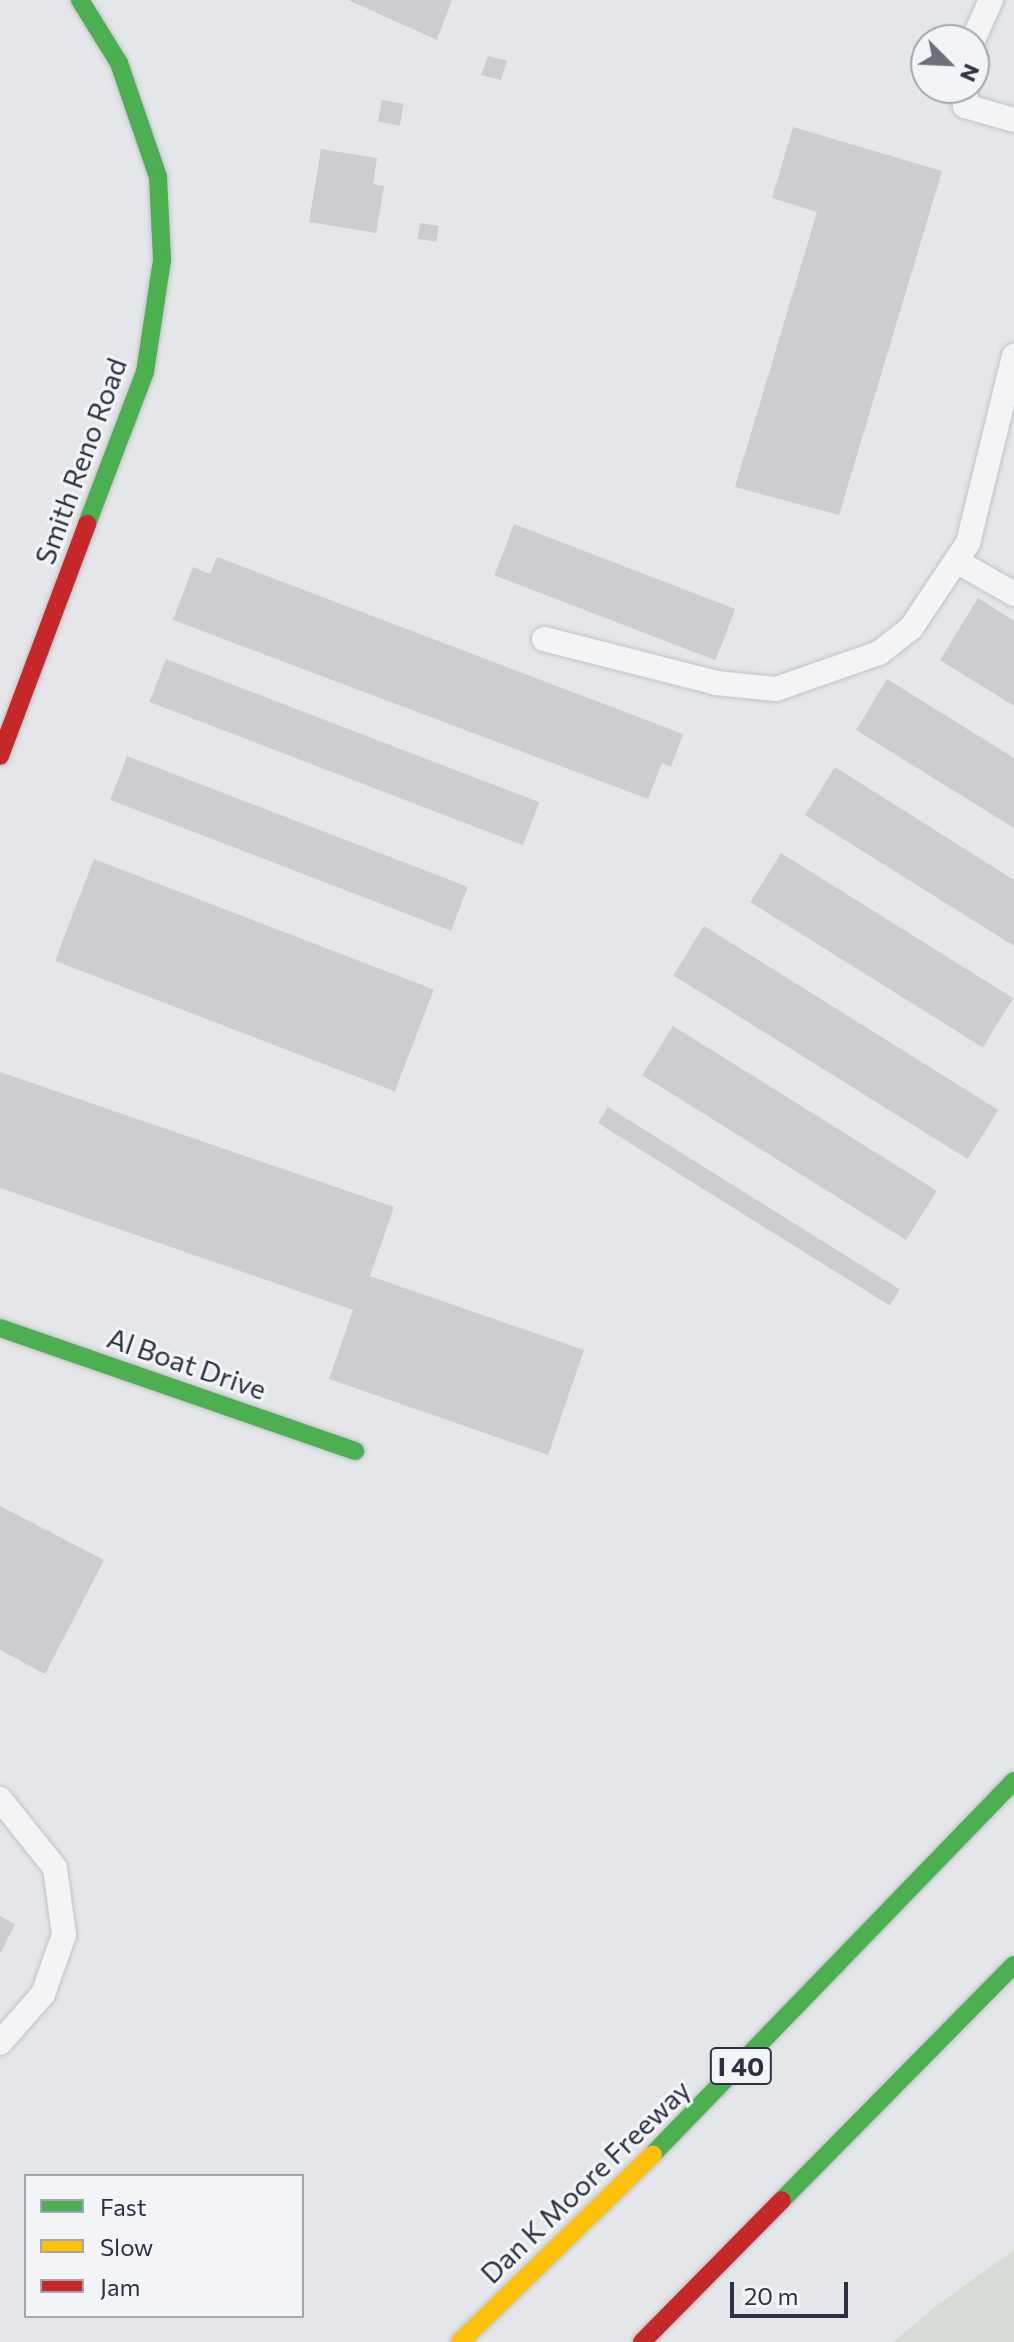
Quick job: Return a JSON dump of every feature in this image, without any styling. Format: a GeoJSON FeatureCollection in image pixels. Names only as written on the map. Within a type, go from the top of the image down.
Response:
{"type":"FeatureCollection","features":[{"type":"Feature","properties":{"kind":"main road","name":"Smith Reno Road"},"geometry":{"type":"LineString","coordinates":[[0,756],[145,372],[162,260],[158,177],[119,63],[80,0]]}},
{"type":"Feature","properties":{"kind":"main road","name":"Al Boat Drive"},"geometry":{"type":"LineString","coordinates":[[0,1328],[355,1451]]}},
{"type":"Feature","properties":{"kind":"main road","name":"Dan K Moore Freeway"},"geometry":{"type":"LineString","coordinates":[[460,2342],[706,2103],[1014,1781]]}},
{"type":"Feature","properties":{"kind":"main road"},"geometry":{"type":"LineString","coordinates":[[642,2342],[1014,1965]]}},
{"type":"Feature","properties":{"kind":"lane"},"geometry":{"type":"LineString","coordinates":[[980,24],[991,0]]}},
{"type":"Feature","properties":{"kind":"lane"},"geometry":{"type":"LineString","coordinates":[[965,104],[1014,120]]}},
{"type":"Feature","properties":{"kind":"lane"},"geometry":{"type":"LineString","coordinates":[[544,639],[716,683],[776,689],[879,653],[911,628],[958,562],[1014,356]]}},
{"type":"Feature","properties":{"kind":"lane"},"geometry":{"type":"LineString","coordinates":[[958,562],[1014,594]]}},
{"type":"Feature","properties":{"kind":"lane"},"geometry":{"type":"LineString","coordinates":[[0,1799],[55,1868],[64,1935],[43,1994],[0,2043]]}},
{"type":"Feature","properties":{"kind":"shaded area"},"geometry":{"type":"Polygon","coordinates":[[[1014,2250],[1014,2342],[893,2342],[936,2306],[1014,2250]]]}},
{"type":"Feature","properties":{"kind":"building"},"geometry":{"type":"Polygon","coordinates":[[[348,0],[452,0],[437,40],[348,0]]]}},
{"type":"Feature","properties":{"kind":"building"},"geometry":{"type":"Polygon","coordinates":[[[488,56],[507,61],[501,80],[481,75],[488,56]]]}},
{"type":"Feature","properties":{"kind":"building"},"geometry":{"type":"Polygon","coordinates":[[[382,100],[404,104],[400,125],[378,122],[382,100]]]}},
{"type":"Feature","properties":{"kind":"building"},"geometry":{"type":"Polygon","coordinates":[[[793,127],[942,171],[839,515],[735,487],[817,212],[772,198],[793,127]]]}},
{"type":"Feature","properties":{"kind":"building"},"geometry":{"type":"Polygon","coordinates":[[[321,149],[377,158],[373,184],[384,186],[376,233],[309,222],[321,149]]]}},
{"type":"Feature","properties":{"kind":"building"},"geometry":{"type":"Polygon","coordinates":[[[420,223],[439,226],[436,242],[417,239],[420,223]]]}},
{"type":"Feature","properties":{"kind":"building"},"geometry":{"type":"Polygon","coordinates":[[[514,524],[735,609],[716,660],[494,575],[514,524]]]}},
{"type":"Feature","properties":{"kind":"building"},"geometry":{"type":"Polygon","coordinates":[[[217,557],[683,734],[671,767],[662,763],[648,799],[173,620],[193,567],[210,574],[217,557]]]}},
{"type":"Feature","properties":{"kind":"building"},"geometry":{"type":"Polygon","coordinates":[[[978,598],[1014,621],[1014,706],[940,660],[978,598]]]}},
{"type":"Feature","properties":{"kind":"building"},"geometry":{"type":"Polygon","coordinates":[[[166,659],[539,802],[523,845],[150,702],[166,659]]]}},
{"type":"Feature","properties":{"kind":"building"},"geometry":{"type":"Polygon","coordinates":[[[887,679],[1014,758],[1014,828],[856,730],[887,679]]]}},
{"type":"Feature","properties":{"kind":"building"},"geometry":{"type":"Polygon","coordinates":[[[127,756],[468,887],[451,931],[110,800],[127,756]]]}},
{"type":"Feature","properties":{"kind":"building"},"geometry":{"type":"Polygon","coordinates":[[[835,767],[1014,880],[1014,946],[805,815],[835,767]]]}},
{"type":"Feature","properties":{"kind":"building"},"geometry":{"type":"Polygon","coordinates":[[[781,853],[1013,998],[983,1047],[750,902],[781,853]]]}},
{"type":"Feature","properties":{"kind":"building"},"geometry":{"type":"Polygon","coordinates":[[[94,859],[434,989],[395,1091],[55,961],[94,859]]]}},
{"type":"Feature","properties":{"kind":"building"},"geometry":{"type":"Polygon","coordinates":[[[704,926],[998,1110],[968,1159],[673,975],[704,926]]]}},
{"type":"Feature","properties":{"kind":"building"},"geometry":{"type":"Polygon","coordinates":[[[673,1026],[937,1191],[906,1240],[642,1075],[673,1026]]]}},
{"type":"Feature","properties":{"kind":"building"},"geometry":{"type":"Polygon","coordinates":[[[0,1072],[394,1207],[370,1276],[584,1350],[548,1455],[329,1379],[353,1310],[0,1188],[0,1072]]]}},
{"type":"Feature","properties":{"kind":"building"},"geometry":{"type":"Polygon","coordinates":[[[608,1107],[900,1289],[890,1305],[598,1123],[608,1107]]]}},
{"type":"Feature","properties":{"kind":"building"},"geometry":{"type":"Polygon","coordinates":[[[0,1506],[104,1560],[45,1674],[0,1650],[0,1506]]]}},
{"type":"Feature","properties":{"kind":"building"},"geometry":{"type":"Polygon","coordinates":[[[0,1916],[15,1924],[0,1954],[0,1916]]]}},
{"type":"Feature","properties":{"kind":"traffic: fast"},"geometry":{"type":"LineString","coordinates":[[80,0],[119,63],[158,177],[162,260],[145,372],[87,524]]}},
{"type":"Feature","properties":{"kind":"traffic: fast"},"geometry":{"type":"LineString","coordinates":[[0,1328],[355,1451]]}},
{"type":"Feature","properties":{"kind":"traffic: fast"},"geometry":{"type":"LineString","coordinates":[[653,2154],[1014,1781]]}},
{"type":"Feature","properties":{"kind":"traffic: fast"},"geometry":{"type":"LineString","coordinates":[[782,2200],[1014,1965]]}},
{"type":"Feature","properties":{"kind":"traffic: slow"},"geometry":{"type":"LineString","coordinates":[[460,2342],[653,2154]]}},
{"type":"Feature","properties":{"kind":"traffic: jam"},"geometry":{"type":"LineString","coordinates":[[0,756],[87,524]]}},
{"type":"Feature","properties":{"kind":"traffic: jam"},"geometry":{"type":"LineString","coordinates":[[642,2342],[782,2200]]}}]}
